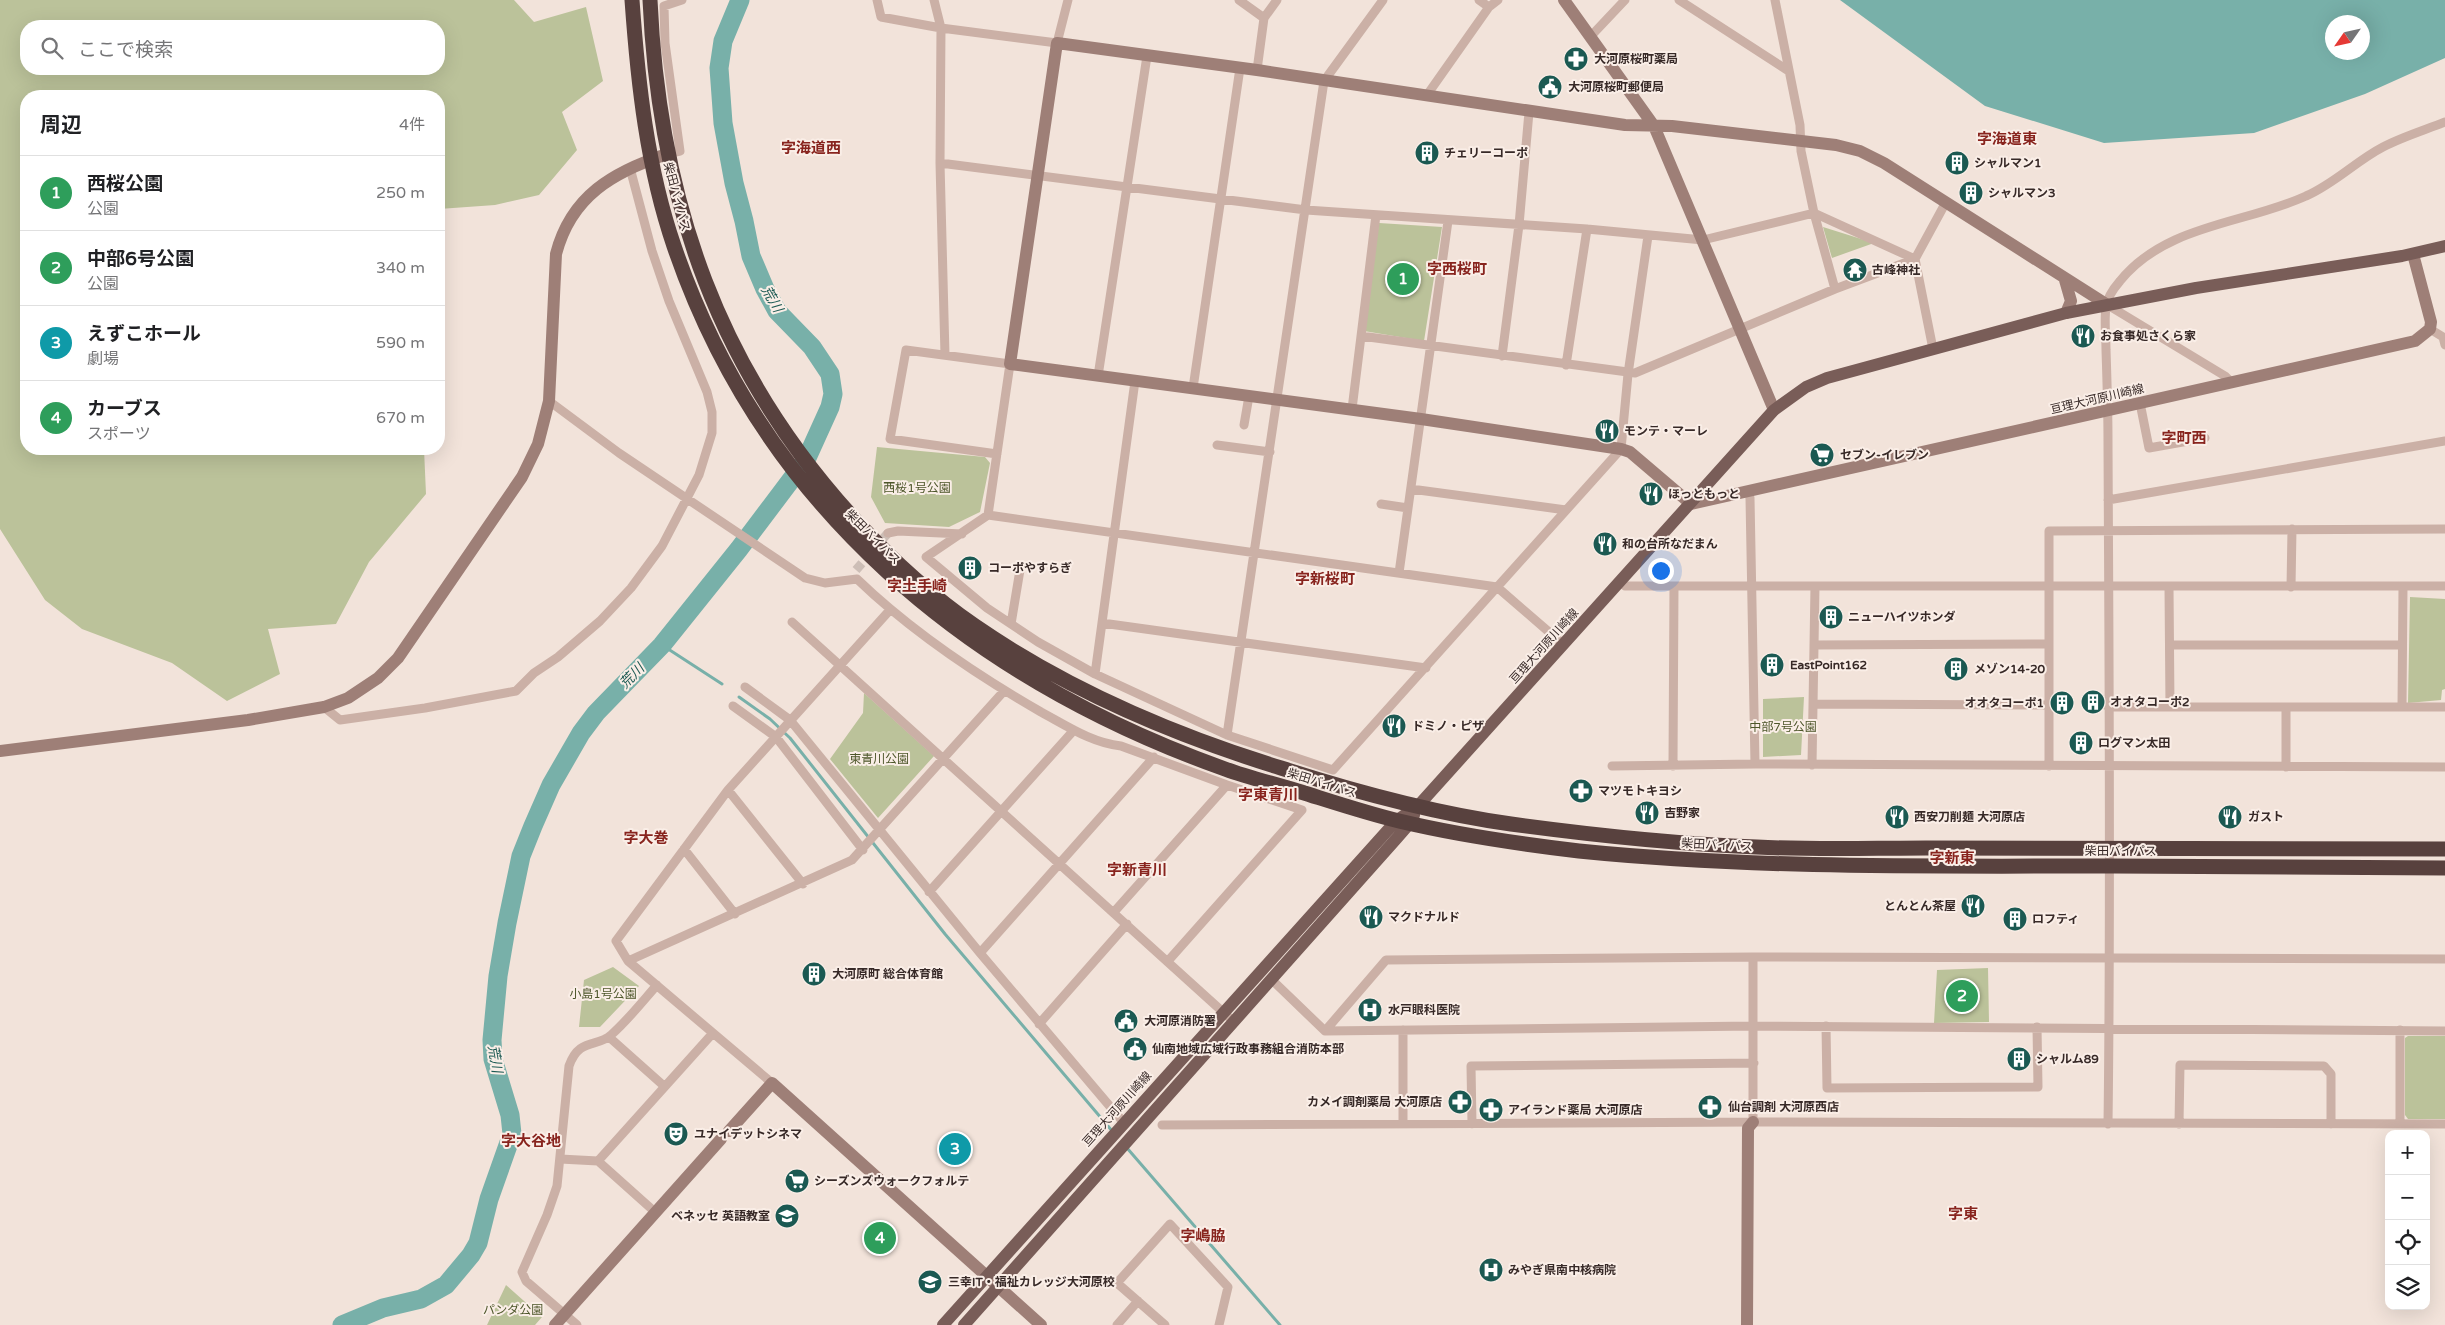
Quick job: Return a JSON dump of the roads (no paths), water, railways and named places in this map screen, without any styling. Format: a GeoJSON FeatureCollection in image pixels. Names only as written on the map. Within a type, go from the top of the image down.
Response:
{"type":"FeatureCollection","features":[{"type":"Feature","properties":{"kind":"highway","name":"柴田バイパス"},"geometry":{"type":"LineString","coordinates":[[632,0],[637,69],[651,159],[675,247],[715,342],[739,390],[766,432],[792,469],[836,522],[888,574],[935,614],[993,655],[1048,689],[1114,723],[1224,769],[1403,822],[1576,850],[1689,859],[1891,866],[2445,868]]}},
{"type":"Feature","properties":{"kind":"highway","name":"柴田バイパス"},"geometry":{"type":"LineString","coordinates":[[650,0],[654,76],[667,154],[692,246],[714,308],[735,352],[770,412],[800,454],[843,507],[897,564],[939,599],[1020,655],[1077,687],[1130,713],[1245,757],[1386,800],[1507,824],[1606,836],[1716,846],[1765,848],[2445,849]]}},
{"type":"Feature","properties":{"kind":"main road","name":"亘理大河原川崎線"},"geometry":{"type":"LineString","coordinates":[[942,1325],[1224,1011],[1418,806],[1774,410],[1800,391],[1827,378],[2066,313],[2106,304],[2413,254],[2445,246]]}},
{"type":"Feature","properties":{"kind":"main road","name":"亘理大河原川崎線"},"geometry":{"type":"LineString","coordinates":[[964,1325],[1272,980],[1403,822]]}},
{"type":"Feature","properties":{"kind":"street"},"geometry":{"type":"LineString","coordinates":[[0,751],[248,720],[324,707],[348,698],[378,678],[398,658],[522,477],[538,444],[549,401],[556,254],[562,234],[574,211],[592,192],[630,168],[651,159],[680,151],[665,43],[664,6],[682,0]]}},
{"type":"Feature","properties":{"kind":"street"},"geometry":{"type":"LineString","coordinates":[[877,0],[881,16],[941,28],[1257,70],[1625,125],[1800,140],[1836,145],[1860,151],[1884,163],[2065,280],[2225,376],[2231,382]]}},
{"type":"Feature","properties":{"kind":"street"},"geometry":{"type":"LineString","coordinates":[[934,0],[941,28],[940,163],[945,355]]}},
{"type":"Feature","properties":{"kind":"street"},"geometry":{"type":"LineString","coordinates":[[988,515],[1057,43],[1068,0]]}},
{"type":"Feature","properties":{"kind":"street"},"geometry":{"type":"LineString","coordinates":[[1239,0],[1264,18]]}},
{"type":"Feature","properties":{"kind":"street"},"geometry":{"type":"LineString","coordinates":[[1257,70],[1264,18],[1277,0]]}},
{"type":"Feature","properties":{"kind":"street"},"geometry":{"type":"LineString","coordinates":[[1227,735],[1324,81],[1384,0]]}},
{"type":"Feature","properties":{"kind":"street"},"geometry":{"type":"LineString","coordinates":[[1479,0],[1489,7]]}},
{"type":"Feature","properties":{"kind":"street"},"geometry":{"type":"LineString","coordinates":[[1427,95],[1489,7],[1498,0]]}},
{"type":"Feature","properties":{"kind":"street"},"geometry":{"type":"LineString","coordinates":[[1564,0],[1654,126],[1774,410]]}},
{"type":"Feature","properties":{"kind":"street"},"geometry":{"type":"LineString","coordinates":[[1591,36],[1625,0]]}},
{"type":"Feature","properties":{"kind":"street"},"geometry":{"type":"LineString","coordinates":[[1679,0],[1788,70]]}},
{"type":"Feature","properties":{"kind":"street"},"geometry":{"type":"LineString","coordinates":[[1775,0],[1800,125],[1800,140],[1814,213],[1835,289]]}},
{"type":"Feature","properties":{"kind":"street"},"geometry":{"type":"LineString","coordinates":[[1098,376],[1147,56]]}},
{"type":"Feature","properties":{"kind":"street"},"geometry":{"type":"LineString","coordinates":[[1193,388],[1240,68]]}},
{"type":"Feature","properties":{"kind":"street"},"geometry":{"type":"LineString","coordinates":[[1502,356],[1519,225],[1529,112]]}},
{"type":"Feature","properties":{"kind":"street"},"geometry":{"type":"LineString","coordinates":[[2108,1124],[2111,848],[2108,767],[2108,410],[2106,304],[2122,279],[2136,265],[2158,250],[2187,235],[2215,224],[2276,208],[2307,196],[2334,181],[2381,148],[2445,122]]}},
{"type":"Feature","properties":{"kind":"street"},"geometry":{"type":"LineString","coordinates":[[940,163],[1306,210],[1587,229],[1703,240],[1814,213],[1915,259]]}},
{"type":"Feature","properties":{"kind":"street"},"geometry":{"type":"LineString","coordinates":[[324,707],[340,720],[425,708],[516,691],[534,673],[558,657],[600,621],[631,588],[662,546],[699,475],[712,434],[712,412],[707,392],[669,301],[652,251],[630,168]]}},
{"type":"Feature","properties":{"kind":"street"},"geometry":{"type":"LineString","coordinates":[[1933,349],[1915,259],[1946,202]]}},
{"type":"Feature","properties":{"kind":"street"},"geometry":{"type":"LineString","coordinates":[[1352,410],[1376,215]]}},
{"type":"Feature","properties":{"kind":"street"},"geometry":{"type":"LineString","coordinates":[[1399,573],[1448,221]]}},
{"type":"Feature","properties":{"kind":"street"},"geometry":{"type":"LineString","coordinates":[[1566,365],[1587,229]]}},
{"type":"Feature","properties":{"kind":"street"},"geometry":{"type":"LineString","coordinates":[[1564,645],[1497,586],[1114,532],[988,515],[926,557],[987,608],[1095,674],[1227,735],[1333,770],[1426,668],[1497,586],[1621,449],[1628,374],[1648,236]]}},
{"type":"Feature","properties":{"kind":"street"},"geometry":{"type":"LineString","coordinates":[[2413,254],[2431,322],[2430,329],[2443,337],[2445,345]]}},
{"type":"Feature","properties":{"kind":"street"},"geometry":{"type":"LineString","coordinates":[[1361,336],[1628,374],[1635,373],[1835,289],[1915,259]]}},
{"type":"Feature","properties":{"kind":"street"},"geometry":{"type":"LineString","coordinates":[[2065,280],[2071,300],[2066,313]]}},
{"type":"Feature","properties":{"kind":"street","name":"亘理大河原川崎線"},"geometry":{"type":"LineString","coordinates":[[1691,504],[2415,341],[2430,329]]}},
{"type":"Feature","properties":{"kind":"street"},"geometry":{"type":"LineString","coordinates":[[997,454],[890,439],[906,350],[1421,419],[1621,449],[1630,452],[1691,504]]}},
{"type":"Feature","properties":{"kind":"street"},"geometry":{"type":"LineString","coordinates":[[1095,674],[1135,381]]}},
{"type":"Feature","properties":{"kind":"street"},"geometry":{"type":"LineString","coordinates":[[1244,425],[1249,396]]}},
{"type":"Feature","properties":{"kind":"street"},"geometry":{"type":"LineString","coordinates":[[549,401],[619,453],[805,578],[825,583],[856,574],[889,611],[921,636],[1004,691],[1074,730],[1104,744],[1121,746],[1227,786],[1302,810],[1168,961]]}},
{"type":"Feature","properties":{"kind":"street"},"geometry":{"type":"LineString","coordinates":[[2140,403],[2149,448],[2205,438]]}},
{"type":"Feature","properties":{"kind":"street"},"geometry":{"type":"LineString","coordinates":[[2108,500],[2445,441]]}},
{"type":"Feature","properties":{"kind":"street"},"geometry":{"type":"LineString","coordinates":[[1217,445],[1270,452]]}},
{"type":"Feature","properties":{"kind":"street"},"geometry":{"type":"LineString","coordinates":[[1411,489],[1566,510]]}},
{"type":"Feature","properties":{"kind":"street"},"geometry":{"type":"LineString","coordinates":[[1748,491],[1750,498],[1755,764]]}},
{"type":"Feature","properties":{"kind":"street"},"geometry":{"type":"LineString","coordinates":[[1381,504],[1408,508]]}},
{"type":"Feature","properties":{"kind":"street"},"geometry":{"type":"LineString","coordinates":[[2049,766],[2049,531],[2445,529]]}},
{"type":"Feature","properties":{"kind":"street"},"geometry":{"type":"LineString","coordinates":[[2291,587],[2292,530]]}},
{"type":"Feature","properties":{"kind":"street"},"geometry":{"type":"LineString","coordinates":[[888,532],[962,534]]}},
{"type":"Feature","properties":{"kind":"street"},"geometry":{"type":"LineString","coordinates":[[1011,624],[1020,570]]}},
{"type":"Feature","properties":{"kind":"street"},"geometry":{"type":"LineString","coordinates":[[1620,582],[1626,586],[2445,586]]}},
{"type":"Feature","properties":{"kind":"street"},"geometry":{"type":"LineString","coordinates":[[1673,766],[1674,586]]}},
{"type":"Feature","properties":{"kind":"street"},"geometry":{"type":"LineString","coordinates":[[1812,764],[1815,586]]}},
{"type":"Feature","properties":{"kind":"street"},"geometry":{"type":"LineString","coordinates":[[2402,707],[2403,586]]}},
{"type":"Feature","properties":{"kind":"street"},"geometry":{"type":"LineString","coordinates":[[2169,587],[2170,707]]}},
{"type":"Feature","properties":{"kind":"street"},"geometry":{"type":"LineString","coordinates":[[889,611],[728,790],[616,941],[628,961],[772,1083],[1041,1325]]}},
{"type":"Feature","properties":{"kind":"street"},"geometry":{"type":"LineString","coordinates":[[792,622],[1234,1022]]}},
{"type":"Feature","properties":{"kind":"street"},"geometry":{"type":"LineString","coordinates":[[1102,622],[1241,644],[1426,668]]}},
{"type":"Feature","properties":{"kind":"street"},"geometry":{"type":"LineString","coordinates":[[1814,645],[2049,644]]}},
{"type":"Feature","properties":{"kind":"street"},"geometry":{"type":"LineString","coordinates":[[2170,645],[2402,645]]}},
{"type":"Feature","properties":{"kind":"street"},"geometry":{"type":"LineString","coordinates":[[745,687],[789,722],[878,834],[1039,1024],[1117,1131]]}},
{"type":"Feature","properties":{"kind":"street"},"geometry":{"type":"LineString","coordinates":[[628,961],[803,884],[852,860],[878,834],[1004,691]]}},
{"type":"Feature","properties":{"kind":"street"},"geometry":{"type":"LineString","coordinates":[[1813,704],[2049,705]]}},
{"type":"Feature","properties":{"kind":"street"},"geometry":{"type":"LineString","coordinates":[[733,706],[777,736],[864,848]]}},
{"type":"Feature","properties":{"kind":"street"},"geometry":{"type":"LineString","coordinates":[[2286,707],[2286,767]]}},
{"type":"Feature","properties":{"kind":"street"},"geometry":{"type":"LineString","coordinates":[[2108,708],[2445,707]]}},
{"type":"Feature","properties":{"kind":"street"},"geometry":{"type":"LineString","coordinates":[[929,892],[1074,730]]}},
{"type":"Feature","properties":{"kind":"street"},"geometry":{"type":"LineString","coordinates":[[980,954],[1154,757]]}},
{"type":"Feature","properties":{"kind":"street"},"geometry":{"type":"LineString","coordinates":[[1612,766],[1812,764],[2108,767],[2445,767]]}},
{"type":"Feature","properties":{"kind":"street"},"geometry":{"type":"LineString","coordinates":[[1114,912],[1227,786]]}},
{"type":"Feature","properties":{"kind":"street"},"geometry":{"type":"LineString","coordinates":[[728,790],[803,884]]}},
{"type":"Feature","properties":{"kind":"street"},"geometry":{"type":"LineString","coordinates":[[684,849],[735,914]]}},
{"type":"Feature","properties":{"kind":"street"},"geometry":{"type":"LineString","coordinates":[[1039,1024],[1127,924]]}},
{"type":"Feature","properties":{"kind":"street"},"geometry":{"type":"LineString","coordinates":[[1325,1031],[1386,960],[1753,957],[2445,959]]}},
{"type":"Feature","properties":{"kind":"street"},"geometry":{"type":"LineString","coordinates":[[1747,1325],[1748,1128],[1753,1122],[1754,1063],[1753,957]]}},
{"type":"Feature","properties":{"kind":"street"},"geometry":{"type":"LineString","coordinates":[[1272,980],[1325,1031],[1754,1026],[2037,1027],[2110,1030],[2445,1030]]}},
{"type":"Feature","properties":{"kind":"street"},"geometry":{"type":"LineString","coordinates":[[577,1325],[526,1281],[522,1272],[547,1215],[557,1186],[571,1059],[583,1046],[609,1037],[657,985]]}},
{"type":"Feature","properties":{"kind":"street"},"geometry":{"type":"LineString","coordinates":[[1826,1026],[1827,1088],[2038,1087],[2037,1027]]}},
{"type":"Feature","properties":{"kind":"street"},"geometry":{"type":"LineString","coordinates":[[1403,1030],[1403,1124]]}},
{"type":"Feature","properties":{"kind":"street"},"geometry":{"type":"LineString","coordinates":[[2400,1030],[2400,1124]]}},
{"type":"Feature","properties":{"kind":"street"},"geometry":{"type":"LineString","coordinates":[[598,1161],[713,1033]]}},
{"type":"Feature","properties":{"kind":"street"},"geometry":{"type":"LineString","coordinates":[[609,1037],[664,1086]]}},
{"type":"Feature","properties":{"kind":"street"},"geometry":{"type":"LineString","coordinates":[[1193,1046],[1204,1056]]}},
{"type":"Feature","properties":{"kind":"street"},"geometry":{"type":"LineString","coordinates":[[1472,1124],[1471,1066],[1754,1063]]}},
{"type":"Feature","properties":{"kind":"street"},"geometry":{"type":"LineString","coordinates":[[2179,1124],[2180,1064],[2324,1066],[2331,1074],[2331,1124]]}},
{"type":"Feature","properties":{"kind":"street"},"geometry":{"type":"LineString","coordinates":[[555,1325],[772,1083]]}},
{"type":"Feature","properties":{"kind":"street"},"geometry":{"type":"LineString","coordinates":[[1162,1125],[1753,1122],[2445,1124]]}},
{"type":"Feature","properties":{"kind":"street"},"geometry":{"type":"LineString","coordinates":[[560,1159],[598,1161],[655,1212]]}},
{"type":"Feature","properties":{"kind":"street"},"geometry":{"type":"LineString","coordinates":[[1165,1325],[1117,1283],[1170,1224],[1228,1287],[1219,1325]]}},
{"type":"Feature","properties":{"kind":"street"},"geometry":{"type":"LineString","coordinates":[[1117,1325],[1138,1301]]}},
{"type":"Feature","properties":{"kind":"water"},"geometry":{"type":"Polygon","coordinates":[[[1840,0],[2445,0],[2445,58],[2365,94],[2254,133],[2104,143],[1985,106],[1840,0]]]}},
{"type":"Feature","properties":{"kind":"waterway","name":"荒川"},"geometry":{"type":"LineString","coordinates":[[342,1325],[383,1308],[421,1299],[446,1285],[471,1255],[478,1243],[489,1199],[512,1134],[510,1115],[493,1059],[492,1040],[498,976],[507,923],[521,856],[533,826],[551,785],[581,733],[596,713],[662,645],[739,549],[806,460],[830,407],[833,394],[830,374],[812,347],[777,311],[765,289],[751,256],[734,183],[723,123],[719,68],[723,41],[740,0]]}},
{"type":"Feature","properties":{"kind":"waterway"},"geometry":{"type":"LineString","coordinates":[[662,645],[722,684]]}},
{"type":"Feature","properties":{"kind":"waterway"},"geometry":{"type":"LineString","coordinates":[[739,697],[770,719],[790,738],[945,934],[1113,1132]]}},
{"type":"Feature","properties":{"kind":"waterway"},"geometry":{"type":"LineString","coordinates":[[1127,1148],[1280,1325]]}},
{"type":"Feature","properties":{"kind":"waterway","name":"荒川"},"geometry":{"type":"LineString","coordinates":[[353,1320],[355,1325]]}},
{"type":"Feature","properties":{"kind":"tunnel"},"geometry":{"type":"LineString","coordinates":[[856,570],[888,533]]}},
{"type":"Feature","properties":{"kind":"place","name":"大河原桜町薬局"},"geometry":{"type":"Point","coordinates":[1576,59]}},
{"type":"Feature","properties":{"kind":"place","name":"大河原桜町郵便局"},"geometry":{"type":"Point","coordinates":[1550,87]}},
{"type":"Feature","properties":{"kind":"place","name":"チェリーコーポ"},"geometry":{"type":"Point","coordinates":[1427,153]}},
{"type":"Feature","properties":{"kind":"place","name":"シャルマン1"},"geometry":{"type":"Point","coordinates":[1957,163]}},
{"type":"Feature","properties":{"kind":"place","name":"シャルマン3"},"geometry":{"type":"Point","coordinates":[1971,193]}},
{"type":"Feature","properties":{"kind":"place","name":"古峰神社"},"geometry":{"type":"Point","coordinates":[1855,270]}},
{"type":"Feature","properties":{"kind":"place","name":"西桜公園"},"geometry":{"type":"Point","coordinates":[1403,279]}},
{"type":"Feature","properties":{"kind":"place","name":"お食事処さくら家"},"geometry":{"type":"Point","coordinates":[2083,336]}},
{"type":"Feature","properties":{"kind":"place","name":"モンテ・マーレ"},"geometry":{"type":"Point","coordinates":[1607,431]}},
{"type":"Feature","properties":{"kind":"place","name":"セブン-イレブン"},"geometry":{"type":"Point","coordinates":[1822,455]}},
{"type":"Feature","properties":{"kind":"place","name":"ほっともっと"},"geometry":{"type":"Point","coordinates":[1651,494]}},
{"type":"Feature","properties":{"kind":"place","name":"和の台所なだまん"},"geometry":{"type":"Point","coordinates":[1605,544]}},
{"type":"Feature","properties":{"kind":"place","name":"コーポやすらぎ"},"geometry":{"type":"Point","coordinates":[970,568]}},
{"type":"Feature","properties":{"kind":"place","name":"ニューハイツホンダ"},"geometry":{"type":"Point","coordinates":[1831,617]}},
{"type":"Feature","properties":{"kind":"place","name":"EastPoint162"},"geometry":{"type":"Point","coordinates":[1772,665]}},
{"type":"Feature","properties":{"kind":"place","name":"メゾン14-20"},"geometry":{"type":"Point","coordinates":[1956,669]}},
{"type":"Feature","properties":{"kind":"place","name":"オオタコーポ2"},"geometry":{"type":"Point","coordinates":[2093,702]}},
{"type":"Feature","properties":{"kind":"place","name":"オオタコーポ1"},"geometry":{"type":"Point","coordinates":[2062,703]}},
{"type":"Feature","properties":{"kind":"place","name":"ドミノ・ピザ"},"geometry":{"type":"Point","coordinates":[1394,726]}},
{"type":"Feature","properties":{"kind":"place","name":"ログマン太田"},"geometry":{"type":"Point","coordinates":[2081,743]}},
{"type":"Feature","properties":{"kind":"place","name":"マツモトキヨシ"},"geometry":{"type":"Point","coordinates":[1581,791]}},
{"type":"Feature","properties":{"kind":"place","name":"吉野家"},"geometry":{"type":"Point","coordinates":[1647,813]}},
{"type":"Feature","properties":{"kind":"place","name":"西安刀削麺 大河原店"},"geometry":{"type":"Point","coordinates":[1897,817]}},
{"type":"Feature","properties":{"kind":"place","name":"ガスト"},"geometry":{"type":"Point","coordinates":[2230,817]}},
{"type":"Feature","properties":{"kind":"place","name":"とんとん茶屋"},"geometry":{"type":"Point","coordinates":[1973,906]}},
{"type":"Feature","properties":{"kind":"place","name":"マクドナルド"},"geometry":{"type":"Point","coordinates":[1371,917]}},
{"type":"Feature","properties":{"kind":"place","name":"ロフティ"},"geometry":{"type":"Point","coordinates":[2015,919]}},
{"type":"Feature","properties":{"kind":"place","name":"大河原町 総合体育館"},"geometry":{"type":"Point","coordinates":[814,974]}},
{"type":"Feature","properties":{"kind":"place","name":"中部6号公園"},"geometry":{"type":"Point","coordinates":[1962,996]}},
{"type":"Feature","properties":{"kind":"place","name":"水戸眼科医院"},"geometry":{"type":"Point","coordinates":[1370,1010]}},
{"type":"Feature","properties":{"kind":"place","name":"大河原消防署"},"geometry":{"type":"Point","coordinates":[1126,1021]}},
{"type":"Feature","properties":{"kind":"place","name":"仙南地域広域行政事務組合消防本部"},"geometry":{"type":"Point","coordinates":[1135,1049]}},
{"type":"Feature","properties":{"kind":"place","name":"シャルム89"},"geometry":{"type":"Point","coordinates":[2019,1059]}},
{"type":"Feature","properties":{"kind":"place","name":"カメイ調剤薬局 大河原店"},"geometry":{"type":"Point","coordinates":[1460,1102]}},
{"type":"Feature","properties":{"kind":"place","name":"仙台調剤 大河原西店"},"geometry":{"type":"Point","coordinates":[1710,1107]}},
{"type":"Feature","properties":{"kind":"place","name":"アイランド薬局 大河原店"},"geometry":{"type":"Point","coordinates":[1491,1110]}},
{"type":"Feature","properties":{"kind":"place","name":"ユナイデットシネマ"},"geometry":{"type":"Point","coordinates":[676,1134]}},
{"type":"Feature","properties":{"kind":"place","name":"えずこホール"},"geometry":{"type":"Point","coordinates":[955,1149]}},
{"type":"Feature","properties":{"kind":"place","name":"シーズンズウォークフォルテ"},"geometry":{"type":"Point","coordinates":[797,1181]}},
{"type":"Feature","properties":{"kind":"place","name":"ベネッセ 英語教室"},"geometry":{"type":"Point","coordinates":[787,1216]}},
{"type":"Feature","properties":{"kind":"place","name":"カーブス"},"geometry":{"type":"Point","coordinates":[880,1238]}},
{"type":"Feature","properties":{"kind":"place","name":"みやぎ県南中核病院"},"geometry":{"type":"Point","coordinates":[1491,1270]}},
{"type":"Feature","properties":{"kind":"place","name":"三幸IT・福祉カレッジ大河原校"},"geometry":{"type":"Point","coordinates":[930,1282]}},
{"type":"Feature","properties":{"kind":"district","name":"字海道東"},"geometry":{"type":"Point","coordinates":[2007,139]}},
{"type":"Feature","properties":{"kind":"district","name":"字海道西"},"geometry":{"type":"Point","coordinates":[811,148]}},
{"type":"Feature","properties":{"kind":"district","name":"字西桜町"},"geometry":{"type":"Point","coordinates":[1457,269]}},
{"type":"Feature","properties":{"kind":"district","name":"字町西"},"geometry":{"type":"Point","coordinates":[2184,438]}},
{"type":"Feature","properties":{"kind":"district","name":"字新桜町"},"geometry":{"type":"Point","coordinates":[1325,579]}},
{"type":"Feature","properties":{"kind":"district","name":"字土手崎"},"geometry":{"type":"Point","coordinates":[917,586]}},
{"type":"Feature","properties":{"kind":"district","name":"字東青川"},"geometry":{"type":"Point","coordinates":[1268,795]}},
{"type":"Feature","properties":{"kind":"district","name":"字大巻"},"geometry":{"type":"Point","coordinates":[646,838]}},
{"type":"Feature","properties":{"kind":"district","name":"字新東"},"geometry":{"type":"Point","coordinates":[1952,858]}},
{"type":"Feature","properties":{"kind":"district","name":"字新青川"},"geometry":{"type":"Point","coordinates":[1137,870]}},
{"type":"Feature","properties":{"kind":"district","name":"字大谷地"},"geometry":{"type":"Point","coordinates":[531,1141]}},
{"type":"Feature","properties":{"kind":"district","name":"字東"},"geometry":{"type":"Point","coordinates":[1963,1214]}},
{"type":"Feature","properties":{"kind":"district","name":"字嶋脇"},"geometry":{"type":"Point","coordinates":[1203,1236]}},
{"type":"Feature","properties":{"kind":"park label","name":"西桜1号公園"},"geometry":{"type":"Point","coordinates":[917,488]}},
{"type":"Feature","properties":{"kind":"park label","name":"中部7号公園"},"geometry":{"type":"Point","coordinates":[1783,727]}},
{"type":"Feature","properties":{"kind":"park label","name":"東青川公園"},"geometry":{"type":"Point","coordinates":[879,759]}},
{"type":"Feature","properties":{"kind":"park label","name":"小島1号公園"},"geometry":{"type":"Point","coordinates":[603,994]}},
{"type":"Feature","properties":{"kind":"park label","name":"パンダ公園"},"geometry":{"type":"Point","coordinates":[513,1310]}}]}
